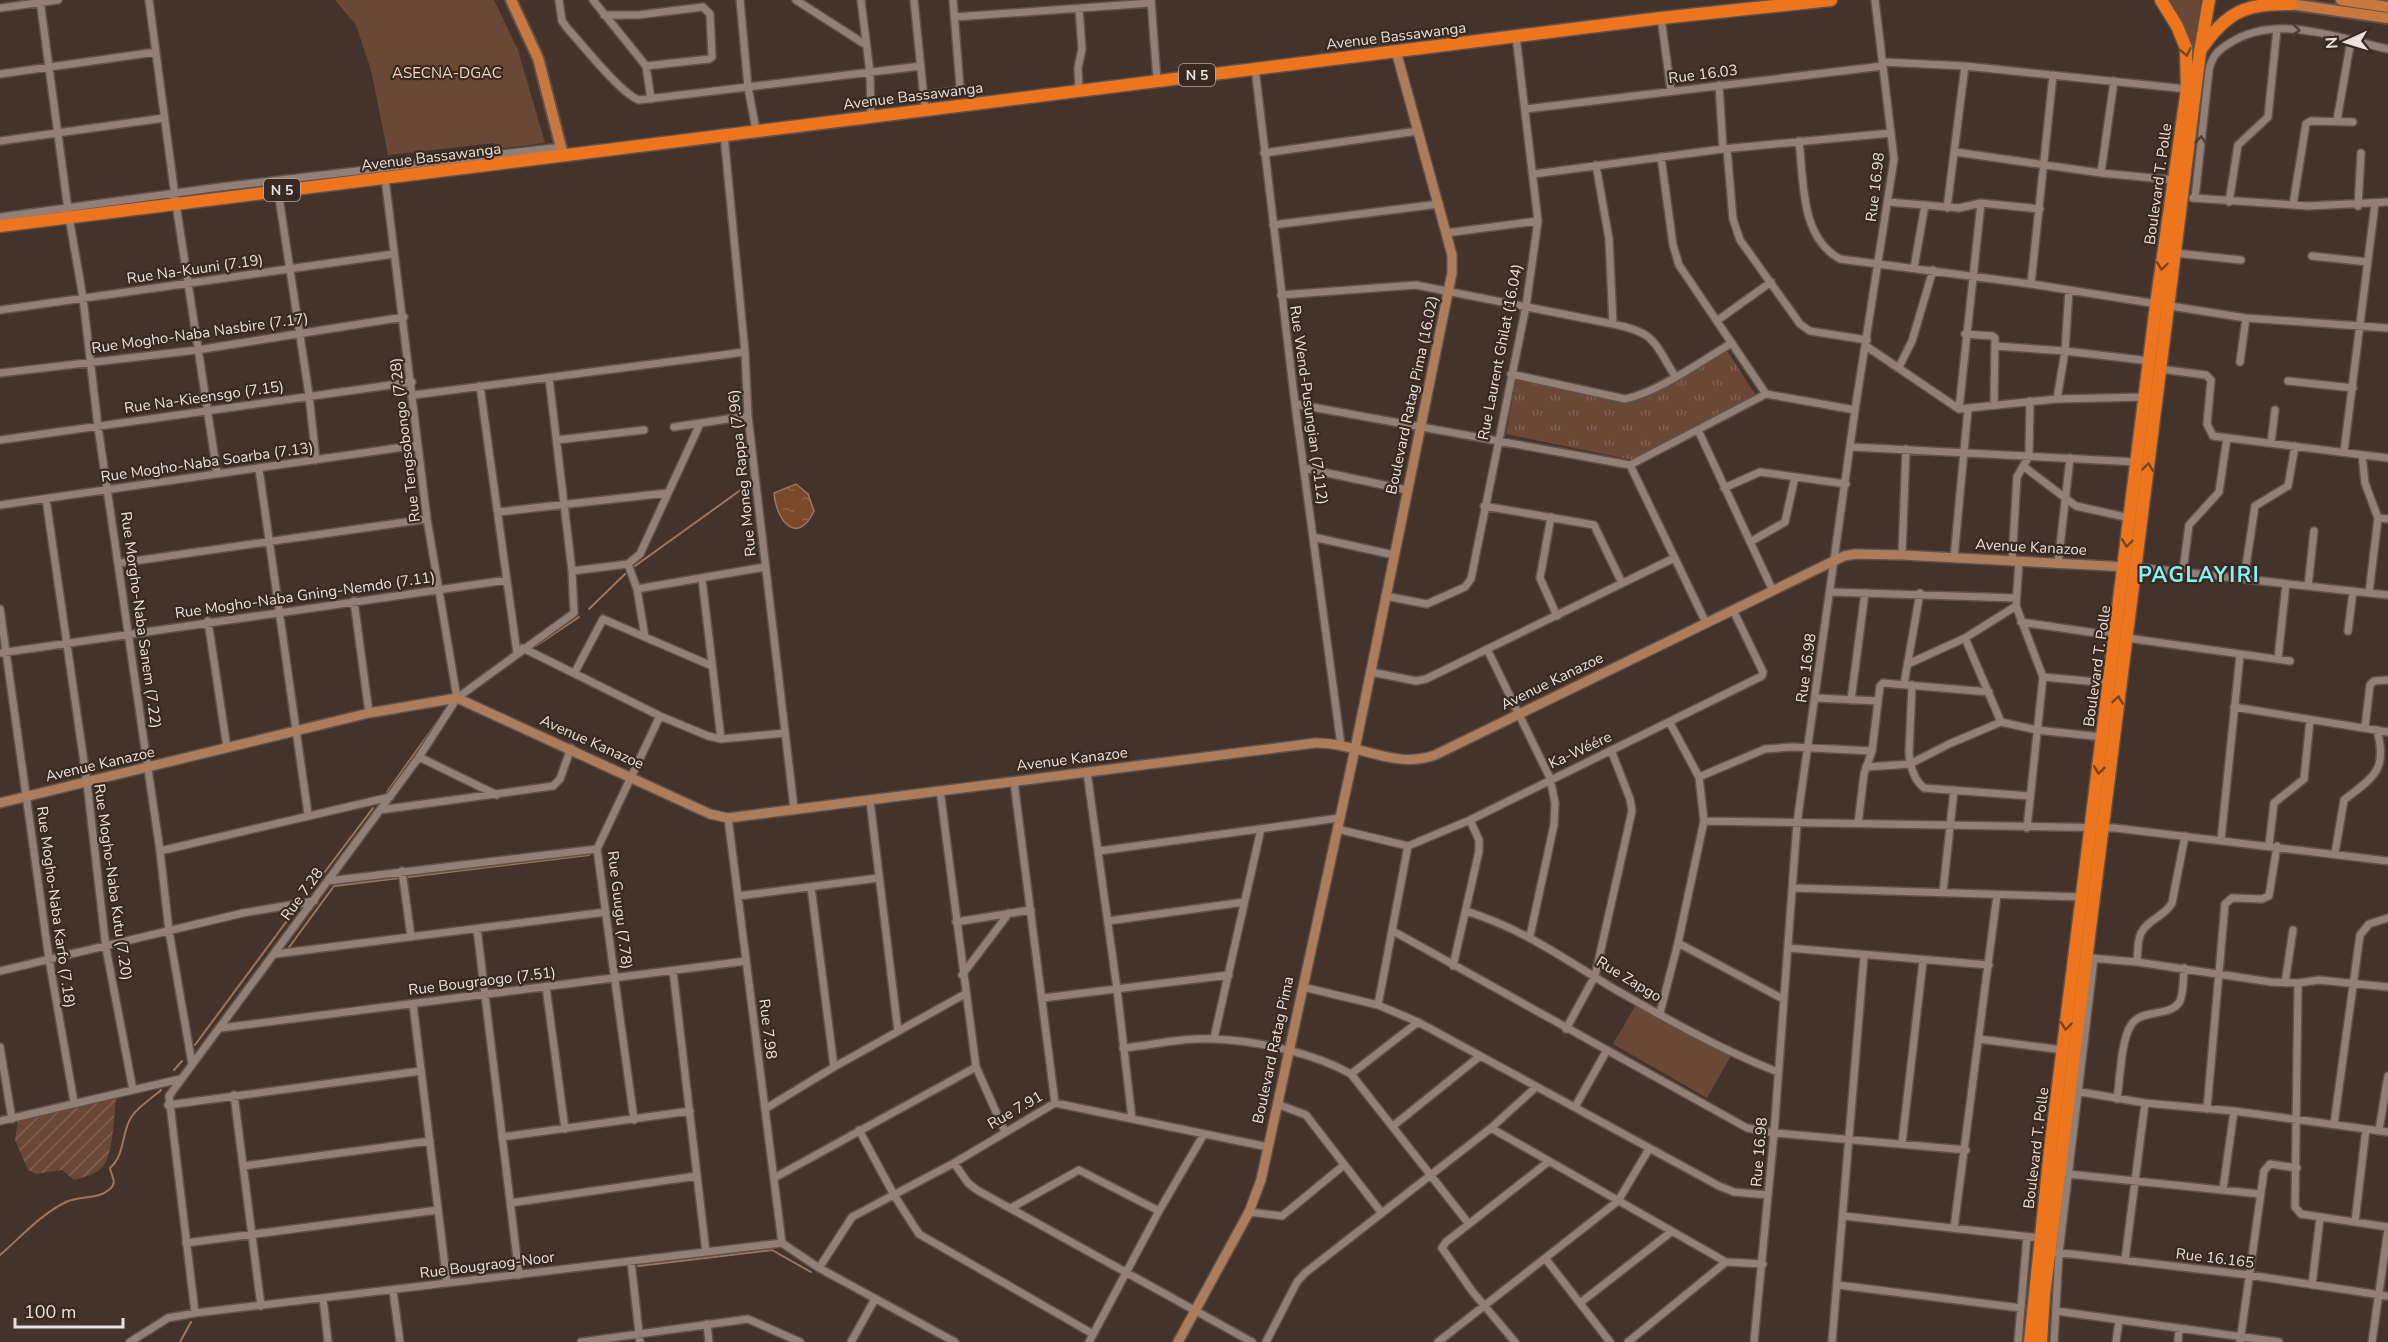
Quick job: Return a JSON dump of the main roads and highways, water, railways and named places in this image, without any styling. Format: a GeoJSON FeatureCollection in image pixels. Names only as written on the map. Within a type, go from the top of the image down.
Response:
{"type":"FeatureCollection","features":[{"type":"Feature","properties":{"kind":"highway","name":"Avenue Bassawanga"},"geometry":{"type":"LineString","coordinates":[[0,226],[69,213],[175,199],[278,191],[562,151],[724,135],[1661,18],[1831,0]]}},
{"type":"Feature","properties":{"kind":"highway","name":"Boulevard T. Polle"},"geometry":{"type":"LineString","coordinates":[[2069,1090],[2063,1050],[2084,897],[2097,828],[2122,637],[2162,306],[2174,180],[2187,89],[2186,48],[2177,26],[2161,0]]}},
{"type":"Feature","properties":{"kind":"highway","name":"Boulevard T. Polle"},"geometry":{"type":"LineString","coordinates":[[2162,306],[2189,198],[2200,52],[2209,0]]}},
{"type":"Feature","properties":{"kind":"highway"},"geometry":{"type":"LineString","coordinates":[[2200,52],[2217,29],[2243,10],[2264,3],[2291,4]]}},
{"type":"Feature","properties":{"kind":"highway","name":"Boulevard T. Polle"},"geometry":{"type":"LineString","coordinates":[[2131,567],[2130,518],[2145,397],[2155,365]]}},
{"type":"Feature","properties":{"kind":"highway","name":"Boulevard T. Polle"},"geometry":{"type":"LineString","coordinates":[[2030,1342],[2047,1248],[2089,958],[2102,737],[2109,683],[2122,637]]}},
{"type":"Feature","properties":{"kind":"highway","name":"Boulevard T. Polle"},"geometry":{"type":"LineString","coordinates":[[2041,1342],[2047,1248]]}},
{"type":"Feature","properties":{"kind":"main road"},"geometry":{"type":"LineString","coordinates":[[511,0],[538,58],[562,151]]}},
{"type":"Feature","properties":{"kind":"main road"},"geometry":{"type":"LineString","coordinates":[[2265,0],[2291,4],[2388,7]]}},
{"type":"Feature","properties":{"kind":"main road"},"geometry":{"type":"LineString","coordinates":[[2341,0],[2371,7],[2388,18]]}},
{"type":"Feature","properties":{"kind":"water"},"geometry":{"type":"Polygon","coordinates":[[[796,484],[808,494],[814,511],[807,522],[801,527],[794,528],[788,526],[783,520],[774,493],[796,484]]]}},
{"type":"Feature","properties":{"kind":"waterway"},"geometry":{"type":"LineString","coordinates":[[635,566],[749,484]]}},
{"type":"Feature","properties":{"kind":"waterway"},"geometry":{"type":"LineString","coordinates":[[589,609],[625,574]]}},
{"type":"Feature","properties":{"kind":"waterway"},"geometry":{"type":"LineString","coordinates":[[536,646],[579,617]]}},
{"type":"Feature","properties":{"kind":"waterway"},"geometry":{"type":"LineString","coordinates":[[387,792],[442,715]]}},
{"type":"Feature","properties":{"kind":"waterway"},"geometry":{"type":"LineString","coordinates":[[324,873],[373,808]]}},
{"type":"Feature","properties":{"kind":"waterway"},"geometry":{"type":"LineString","coordinates":[[287,950],[334,886],[589,855]]}},
{"type":"Feature","properties":{"kind":"waterway"},"geometry":{"type":"LineString","coordinates":[[195,1045],[295,910]]}},
{"type":"Feature","properties":{"kind":"waterway"},"geometry":{"type":"LineString","coordinates":[[174,1070],[182,1061]]}},
{"type":"Feature","properties":{"kind":"waterway"},"geometry":{"type":"LineString","coordinates":[[0,1255],[57,1207],[71,1200],[100,1195],[110,1189],[114,1181],[110,1168],[119,1156],[126,1128],[132,1116],[161,1090]]}},
{"type":"Feature","properties":{"kind":"waterway"},"geometry":{"type":"LineString","coordinates":[[638,1266],[772,1250],[811,1272]]}},
{"type":"Feature","properties":{"kind":"waterway"},"geometry":{"type":"LineString","coordinates":[[180,1342],[191,1322]]}},
{"type":"Feature","properties":{"kind":"district","name":"PAGLAYIRI"},"geometry":{"type":"Point","coordinates":[2199,575]}},
{"type":"Feature","properties":{"kind":"park label","name":"ASECNA-DGAC"},"geometry":{"type":"Point","coordinates":[447,73]}}]}
